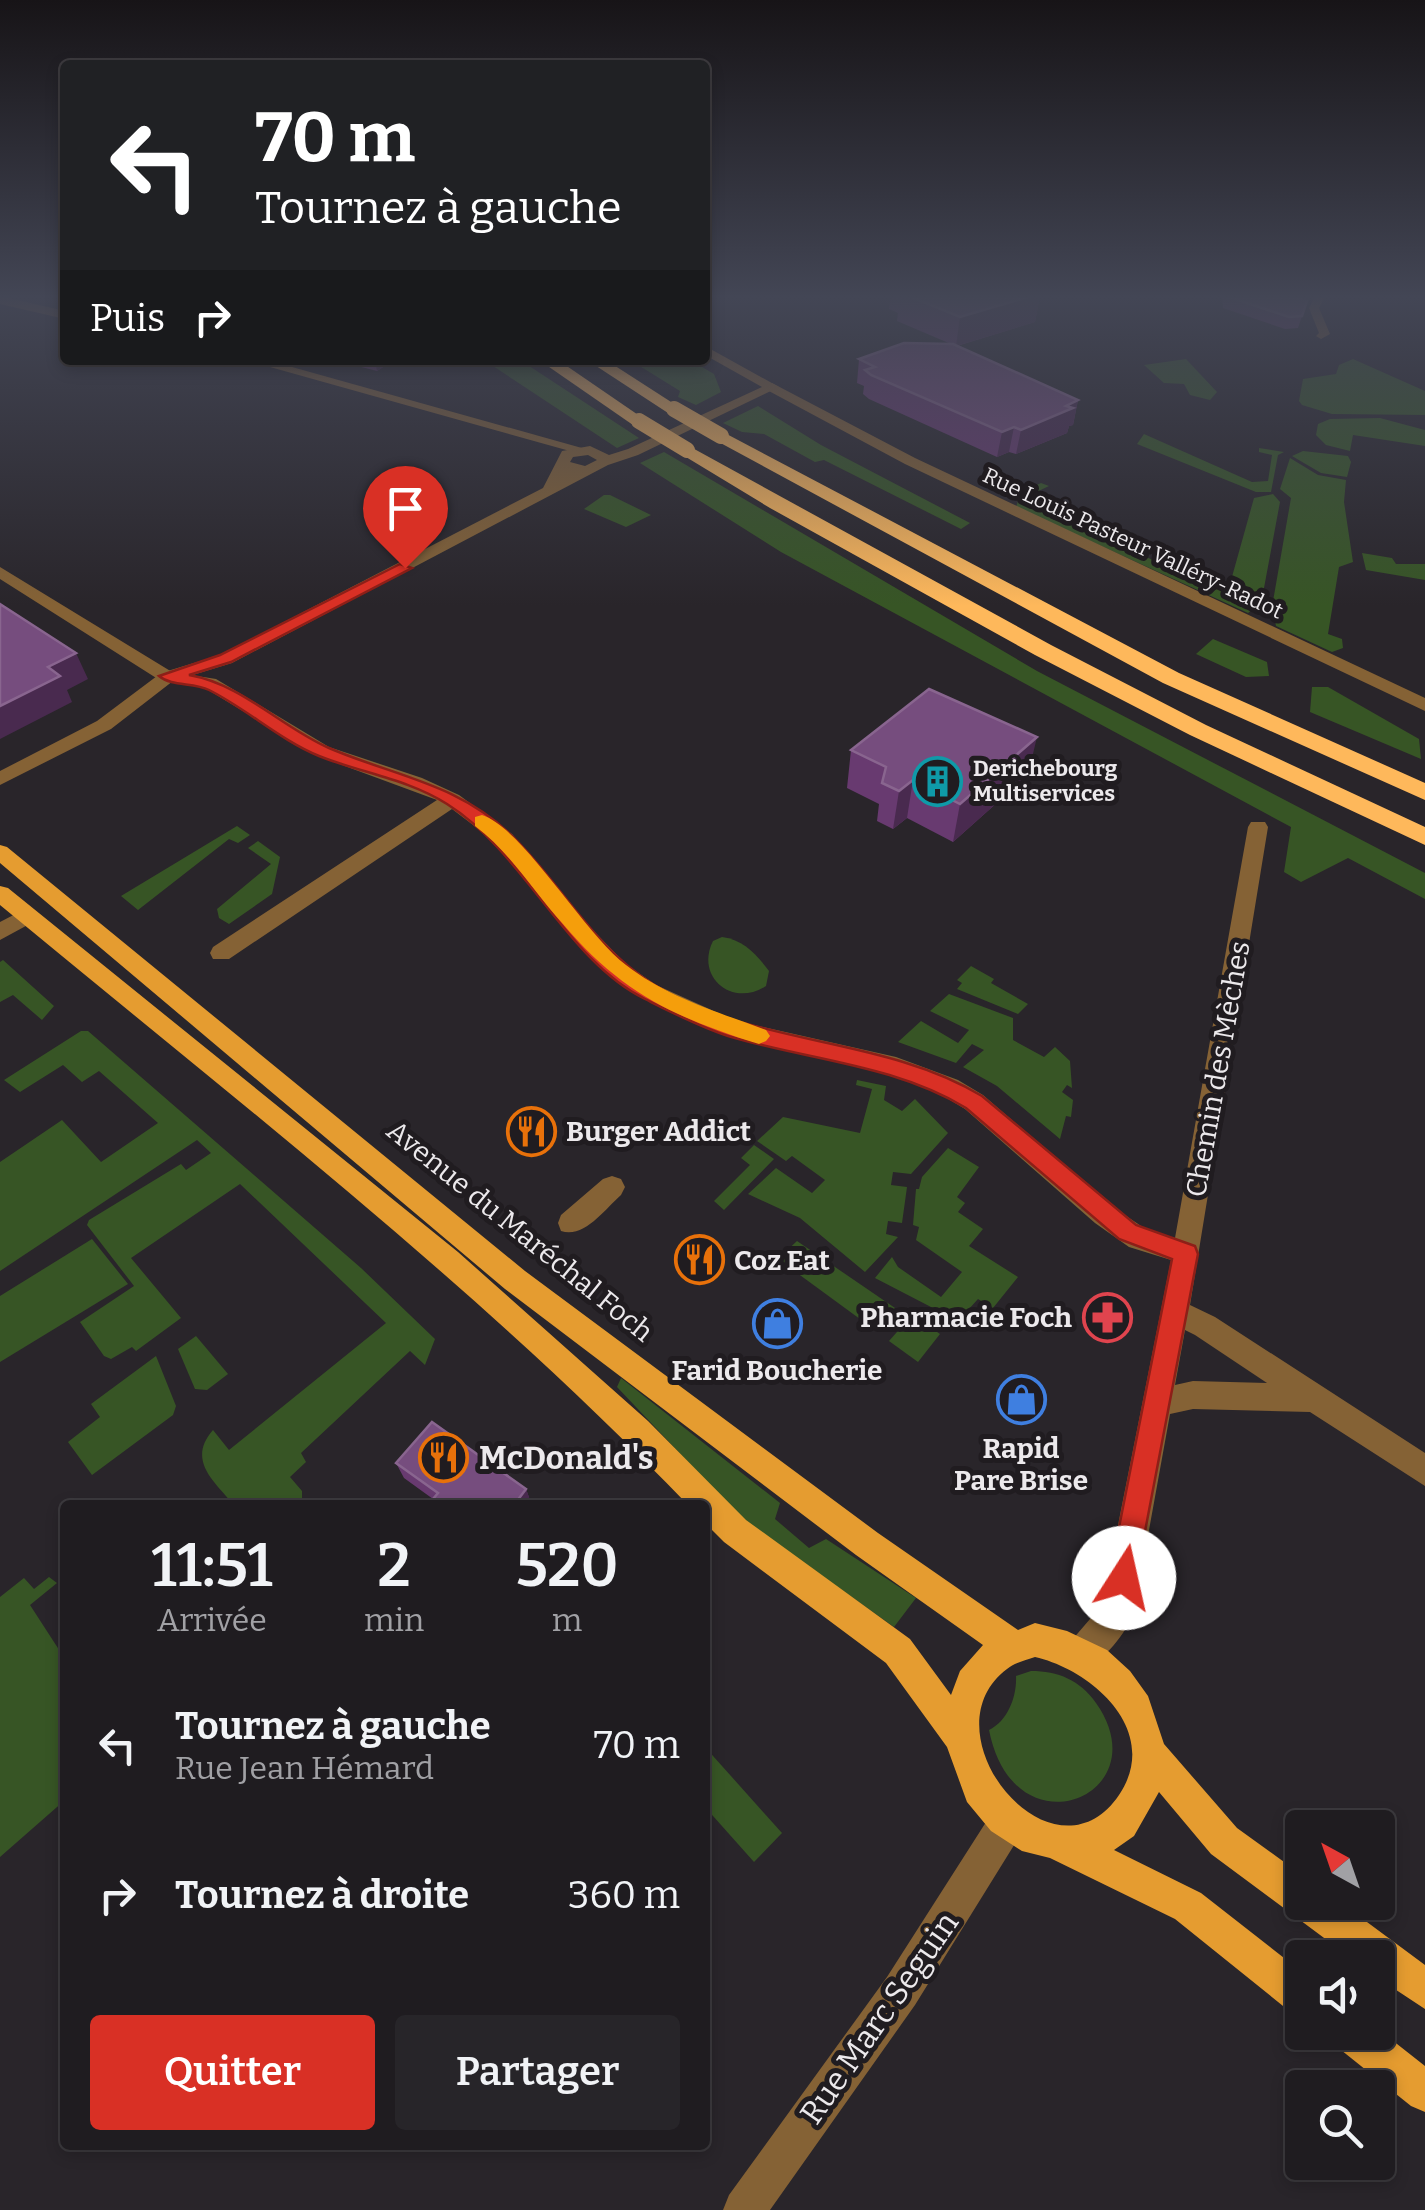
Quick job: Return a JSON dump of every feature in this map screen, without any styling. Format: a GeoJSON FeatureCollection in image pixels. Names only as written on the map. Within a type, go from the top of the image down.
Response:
{"type":"FeatureCollection","features":[{"type":"Feature","properties":{"kind":"highway"},"geometry":{"type":"LineString","coordinates":[[606,399],[686,450],[936,593],[1198,730],[1425,837]]}},
{"type":"Feature","properties":{"kind":"highway"},"geometry":{"type":"LineString","coordinates":[[658,399],[1171,678],[1425,792]]}},
{"type":"Feature","properties":{"kind":"highway"},"geometry":{"type":"LineString","coordinates":[[1198,730],[1232,758],[1425,855]]}},
{"type":"Feature","properties":{"kind":"main road","name":"Avenue du Maréchal Foch"},"geometry":{"type":"LineString","coordinates":[[0,852],[515,1280],[867,1544],[1012,1645]]}},
{"type":"Feature","properties":{"kind":"main road"},"geometry":{"type":"LineString","coordinates":[[0,894],[14,924],[448,1260],[637,1432],[704,1500]]}},
{"type":"Feature","properties":{"kind":"main road"},"geometry":{"type":"LineString","coordinates":[[710,1507],[734,1531],[898,1652],[962,1738]]}},
{"type":"Feature","properties":{"kind":"main road"},"geometry":{"type":"LineString","coordinates":[[1061,1844],[1090,1842],[1115,1830],[1134,1809],[1145,1782],[1148,1752],[1142,1722],[1128,1693],[1108,1670],[1084,1652],[1060,1643],[1035,1640],[1012,1645],[988,1659],[972,1680],[961,1708],[962,1738],[970,1768],[986,1798],[1008,1822],[1034,1836],[1061,1844],[1188,1906],[1285,1983]]}},
{"type":"Feature","properties":{"kind":"main road"},"geometry":{"type":"LineString","coordinates":[[1148,1752],[1224,1841],[1285,1885]]}},
{"type":"Feature","properties":{"kind":"main road"},"geometry":{"type":"LineString","coordinates":[[1332,1920],[1425,1989]]}},
{"type":"Feature","properties":{"kind":"main road"},"geometry":{"type":"LineString","coordinates":[[1372,2050],[1425,2092]]}},
{"type":"Feature","properties":{"kind":"street"},"geometry":{"type":"LineString","coordinates":[[398,399],[524,433],[593,458]]}},
{"type":"Feature","properties":{"kind":"street"},"geometry":{"type":"LineString","coordinates":[[524,433],[571,469],[593,458],[644,447],[746,399]]}},
{"type":"Feature","properties":{"kind":"street","name":"Rue Louis Pasteur Valléry-Radot"},"geometry":{"type":"LineString","coordinates":[[794,399],[910,462],[1425,705]]}},
{"type":"Feature","properties":{"kind":"street"},"geometry":{"type":"LineString","coordinates":[[0,779],[104,725],[167,676],[226,659],[549,490],[593,458]]}},
{"type":"Feature","properties":{"kind":"street"},"geometry":{"type":"LineString","coordinates":[[549,490],[563,460]]}},
{"type":"Feature","properties":{"kind":"street"},"geometry":{"type":"LineString","coordinates":[[3,574],[167,676],[210,684],[322,751],[452,799],[505,839],[570,920],[618,970],[648,992],[731,1028],[862,1057],[949,1087],[974,1102],[1128,1232],[1186,1254]]}},
{"type":"Feature","properties":{"kind":"street"},"geometry":{"type":"LineString","coordinates":[[220,953],[452,799]]}},
{"type":"Feature","properties":{"kind":"street","name":"Chemin des Mèches"},"geometry":{"type":"LineString","coordinates":[[1084,1652],[1117,1614],[1172,1310],[1186,1254],[1258,827]]}},
{"type":"Feature","properties":{"kind":"street"},"geometry":{"type":"LineString","coordinates":[[571,1223],[612,1187]]}},
{"type":"Feature","properties":{"kind":"street"},"geometry":{"type":"LineString","coordinates":[[1172,1310],[1205,1326],[1425,1471]]}},
{"type":"Feature","properties":{"kind":"street"},"geometry":{"type":"LineString","coordinates":[[1156,1403],[1194,1394],[1310,1398]]}},
{"type":"Feature","properties":{"kind":"street","name":"Rue Marc Seguin"},"geometry":{"type":"LineString","coordinates":[[744,2210],[900,1991],[1008,1822]]}},
{"type":"Feature","properties":{"kind":"green space"},"geometry":{"type":"Polygon","coordinates":[[[543,399],[580,399],[639,438],[617,448],[543,399]]]}},
{"type":"Feature","properties":{"kind":"green space"},"geometry":{"type":"Polygon","coordinates":[[[683,399],[707,399],[696,405],[683,399]]]}},
{"type":"Feature","properties":{"kind":"green space"},"geometry":{"type":"Polygon","coordinates":[[[1425,399],[1425,415],[1332,414],[1299,401],[1425,399]]]}},
{"type":"Feature","properties":{"kind":"green space"},"geometry":{"type":"Polygon","coordinates":[[[758,406],[821,445],[970,523],[961,529],[824,460],[815,462],[764,434],[742,432],[723,423],[758,406]]]}},
{"type":"Feature","properties":{"kind":"green space"},"geometry":{"type":"Polygon","coordinates":[[[1380,418],[1425,430],[1425,446],[1353,435],[1350,451],[1326,445],[1316,435],[1318,424],[1330,419],[1380,418]]]}},
{"type":"Feature","properties":{"kind":"green space"},"geometry":{"type":"Polygon","coordinates":[[[1144,434],[1252,482],[1268,481],[1272,455],[1259,452],[1259,448],[1284,452],[1278,455],[1271,492],[1256,492],[1137,444],[1144,434]]]}},
{"type":"Feature","properties":{"kind":"green space"},"geometry":{"type":"Polygon","coordinates":[[[1303,451],[1348,456],[1351,462],[1347,477],[1321,473],[1292,456],[1303,451]]]}},
{"type":"Feature","properties":{"kind":"green space"},"geometry":{"type":"Polygon","coordinates":[[[664,452],[1037,671],[1425,873],[1425,899],[1348,858],[1301,882],[1284,872],[1291,827],[781,552],[640,463],[664,452]]]}},
{"type":"Feature","properties":{"kind":"green space"},"geometry":{"type":"Polygon","coordinates":[[[1290,458],[1318,475],[1346,480],[1344,502],[1353,562],[1339,567],[1328,634],[1342,639],[1343,648],[1332,652],[1276,626],[1272,607],[1291,498],[1280,489],[1290,458]]]}},
{"type":"Feature","properties":{"kind":"green space"},"geometry":{"type":"Polygon","coordinates":[[[1041,483],[1049,486],[1024,498],[1215,590],[1230,584],[1254,498],[1273,494],[1280,502],[1261,604],[1248,613],[1016,507],[1021,492],[1041,483]]]}},
{"type":"Feature","properties":{"kind":"green space"},"geometry":{"type":"Polygon","coordinates":[[[604,495],[651,515],[626,527],[584,509],[604,495]]]}},
{"type":"Feature","properties":{"kind":"green space"},"geometry":{"type":"Polygon","coordinates":[[[1362,553],[1392,558],[1396,564],[1425,564],[1425,580],[1366,570],[1362,553]]]}},
{"type":"Feature","properties":{"kind":"green space"},"geometry":{"type":"Polygon","coordinates":[[[1213,639],[1267,662],[1269,676],[1246,677],[1196,654],[1213,639]]]}},
{"type":"Feature","properties":{"kind":"green space"},"geometry":{"type":"Polygon","coordinates":[[[1312,687],[1328,687],[1419,739],[1421,759],[1310,712],[1312,687]]]}},
{"type":"Feature","properties":{"kind":"green space"},"geometry":{"type":"Polygon","coordinates":[[[237,826],[250,835],[238,843],[229,839],[138,910],[121,896],[237,826]]]}},
{"type":"Feature","properties":{"kind":"green space"},"geometry":{"type":"Polygon","coordinates":[[[258,841],[280,857],[272,894],[229,924],[219,918],[217,909],[271,864],[248,848],[258,841]]]}},
{"type":"Feature","properties":{"kind":"green space"},"geometry":{"type":"Polygon","coordinates":[[[722,937],[743,945],[759,959],[769,971],[766,986],[741,993],[720,985],[709,966],[709,954],[713,941],[722,937]]]}},
{"type":"Feature","properties":{"kind":"green space"},"geometry":{"type":"Polygon","coordinates":[[[3,960],[54,1006],[42,1020],[13,995],[0,1002],[3,960]]]}},
{"type":"Feature","properties":{"kind":"green space"},"geometry":{"type":"Polygon","coordinates":[[[971,966],[994,979],[991,983],[1028,1004],[1018,1014],[957,989],[962,983],[957,980],[971,966]]]}},
{"type":"Feature","properties":{"kind":"green space"},"geometry":{"type":"Polygon","coordinates":[[[949,994],[1013,1018],[1013,1040],[1044,1057],[1055,1047],[1070,1061],[1072,1088],[1067,1085],[1062,1092],[1073,1100],[1071,1117],[1066,1116],[1060,1139],[997,1086],[963,1067],[984,1050],[972,1044],[956,1063],[898,1042],[921,1021],[958,1043],[969,1030],[930,1011],[949,994]]]}},
{"type":"Feature","properties":{"kind":"green space"},"geometry":{"type":"Polygon","coordinates":[[[81,1031],[88,1031],[361,1268],[435,1339],[425,1365],[410,1351],[301,1453],[306,1462],[290,1477],[302,1491],[302,1500],[230,1500],[206,1469],[202,1451],[206,1441],[213,1430],[229,1450],[386,1323],[240,1184],[131,1258],[181,1318],[136,1351],[132,1347],[111,1359],[104,1356],[80,1322],[134,1286],[87,1225],[89,1220],[181,1164],[186,1170],[211,1153],[197,1140],[0,1271],[0,1162],[62,1120],[101,1162],[158,1123],[99,1071],[82,1082],[63,1065],[20,1092],[4,1080],[81,1031]]]}},
{"type":"Feature","properties":{"kind":"green space"},"geometry":{"type":"Polygon","coordinates":[[[857,1080],[886,1086],[884,1100],[902,1111],[915,1099],[948,1133],[911,1174],[893,1172],[891,1185],[907,1187],[902,1223],[888,1221],[886,1234],[898,1237],[865,1272],[800,1218],[748,1194],[776,1168],[812,1193],[825,1180],[792,1156],[786,1161],[757,1141],[783,1117],[860,1133],[872,1089],[856,1085],[857,1080]]]}},
{"type":"Feature","properties":{"kind":"green space"},"geometry":{"type":"Polygon","coordinates":[[[754,1145],[774,1159],[724,1210],[714,1201],[750,1165],[741,1158],[754,1145]]]}},
{"type":"Feature","properties":{"kind":"green space"},"geometry":{"type":"Polygon","coordinates":[[[948,1148],[979,1167],[957,1197],[965,1203],[958,1212],[983,1229],[969,1246],[1018,1277],[993,1308],[978,1299],[958,1321],[875,1278],[892,1257],[898,1267],[941,1297],[962,1272],[916,1240],[919,1227],[913,1225],[916,1189],[948,1148]]]}},
{"type":"Feature","properties":{"kind":"green space"},"geometry":{"type":"Polygon","coordinates":[[[92,1239],[128,1284],[0,1362],[0,1296],[92,1239]]]}},
{"type":"Feature","properties":{"kind":"green space"},"geometry":{"type":"Polygon","coordinates":[[[797,1241],[895,1308],[875,1330],[778,1259],[797,1241]]]}},
{"type":"Feature","properties":{"kind":"green space"},"geometry":{"type":"Polygon","coordinates":[[[912,1315],[940,1334],[918,1362],[889,1341],[912,1315]]]}},
{"type":"Feature","properties":{"kind":"green space"},"geometry":{"type":"Polygon","coordinates":[[[196,1336],[228,1374],[207,1390],[195,1389],[178,1349],[196,1336]]]}},
{"type":"Feature","properties":{"kind":"green space"},"geometry":{"type":"Polygon","coordinates":[[[156,1356],[176,1406],[173,1415],[92,1475],[68,1442],[100,1417],[91,1404],[156,1356]]]}},
{"type":"Feature","properties":{"kind":"green space"},"geometry":{"type":"Polygon","coordinates":[[[621,1378],[780,1503],[775,1519],[809,1548],[826,1539],[916,1598],[894,1627],[742,1519],[617,1387],[621,1378]]]}},
{"type":"Feature","properties":{"kind":"green space"},"geometry":{"type":"Polygon","coordinates":[[[49,1577],[57,1583],[30,1605],[60,1651],[60,1804],[0,1857],[0,1597],[24,1578],[34,1589],[49,1577]]]}},
{"type":"Feature","properties":{"kind":"green space"},"geometry":{"type":"Polygon","coordinates":[[[1031,1671],[1059,1675],[1083,1688],[1096,1703],[1111,1736],[1110,1764],[1097,1785],[1076,1799],[1051,1802],[1025,1792],[1003,1769],[989,1730],[1010,1707],[1016,1676],[1031,1671]]]}},
{"type":"Feature","properties":{"kind":"green space"},"geometry":{"type":"Polygon","coordinates":[[[710,1753],[782,1833],[754,1862],[710,1813],[710,1753]]]}},
{"type":"Feature","properties":{"kind":"building"},"geometry":{"type":"Polygon","coordinates":[[[926,399],[1078,400],[1066,406],[1073,408],[1021,430],[1014,427],[1002,432],[926,399]]]}},
{"type":"Feature","properties":{"kind":"building"},"geometry":{"type":"Polygon","coordinates":[[[0,604],[76,653],[48,667],[60,676],[0,706],[0,604]]]}},
{"type":"Feature","properties":{"kind":"building"},"geometry":{"type":"Polygon","coordinates":[[[929,689],[1037,737],[960,804],[913,780],[899,791],[882,783],[886,767],[851,750],[929,689]]]}},
{"type":"Feature","properties":{"kind":"building","name":"McDonald's"},"geometry":{"type":"Polygon","coordinates":[[[432,1422],[526,1489],[518,1500],[432,1500],[438,1493],[396,1463],[432,1422]]]}},
{"type":"Feature","properties":{"kind":"slow traffic"},"geometry":{"type":"LineString","coordinates":[[482,821],[505,839],[570,920],[618,970],[648,992],[759,1036]]}},
{"type":"Feature","properties":{"kind":"place","name":"Derichebourg Multiservices"},"geometry":{"type":"Point","coordinates":[938,781]}},
{"type":"Feature","properties":{"kind":"place","name":"Burger Addict"},"geometry":{"type":"Point","coordinates":[531,1131]}},
{"type":"Feature","properties":{"kind":"place","name":"Coz Eat"},"geometry":{"type":"Point","coordinates":[699,1260]}},
{"type":"Feature","properties":{"kind":"place","name":"Pharmacie Foch"},"geometry":{"type":"Point","coordinates":[1107,1317]}},
{"type":"Feature","properties":{"kind":"place","name":"Farid Boucherie"},"geometry":{"type":"Point","coordinates":[777,1323]}},
{"type":"Feature","properties":{"kind":"place","name":"Rapid Pare Brise"},"geometry":{"type":"Point","coordinates":[1021,1400]}},
{"type":"Feature","properties":{"kind":"place","name":"McDonald's"},"geometry":{"type":"Point","coordinates":[444,1458]}},
{"type":"Feature","properties":{"kind":"route"},"geometry":{"type":"LineString","coordinates":[[405,568],[226,659],[167,676],[210,684],[322,751],[452,799],[505,839],[570,920],[618,970],[648,992],[731,1028],[896,1066],[949,1087],[974,1102],[1128,1232],[1186,1254],[1172,1310],[1124,1578]]}}]}
